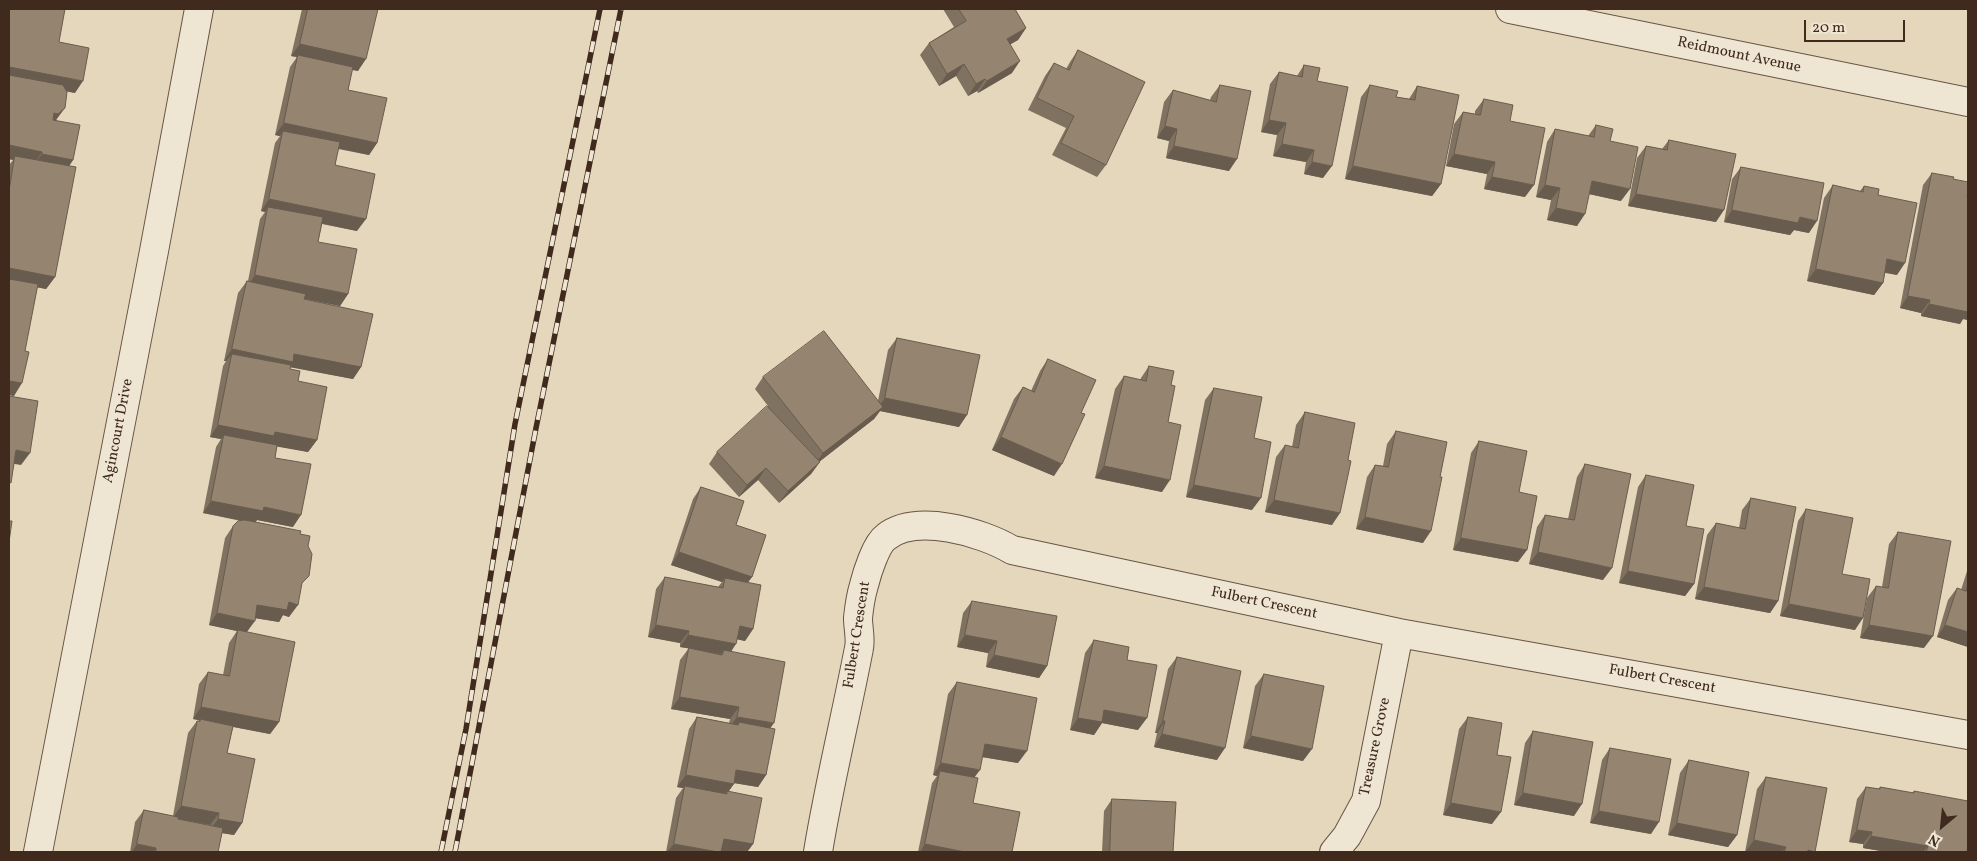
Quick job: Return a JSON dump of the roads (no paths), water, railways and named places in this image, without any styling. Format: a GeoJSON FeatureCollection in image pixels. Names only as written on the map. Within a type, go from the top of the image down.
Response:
{"type":"FeatureCollection","features":[{"type":"Feature","properties":{"kind":"street","name":"Agincourt Drive"},"geometry":{"type":"LineString","coordinates":[[38,852],[199,9]]}},
{"type":"Feature","properties":{"kind":"street","name":"Reidmount Avenue"},"geometry":{"type":"LineString","coordinates":[[1510,9],[1968,102]]}},
{"type":"Feature","properties":{"kind":"street","name":"Fulbert Crescent"},"geometry":{"type":"LineString","coordinates":[[818,852],[824,812],[860,645],[858,616],[864,584],[875,555],[885,537],[908,526],[926,525],[954,529],[999,542],[1012,550],[1399,634],[1968,735]]}},
{"type":"Feature","properties":{"kind":"street","name":"Treasure Grove"},"geometry":{"type":"LineString","coordinates":[[1334,852],[1347,836],[1366,801],[1399,634]]}},
{"type":"Feature","properties":{"kind":"railway"},"geometry":{"type":"LineString","coordinates":[[441,852],[466,729],[515,424],[600,9]]}},
{"type":"Feature","properties":{"kind":"railway"},"geometry":{"type":"LineString","coordinates":[[455,852],[536,428],[621,9]]}}]}
